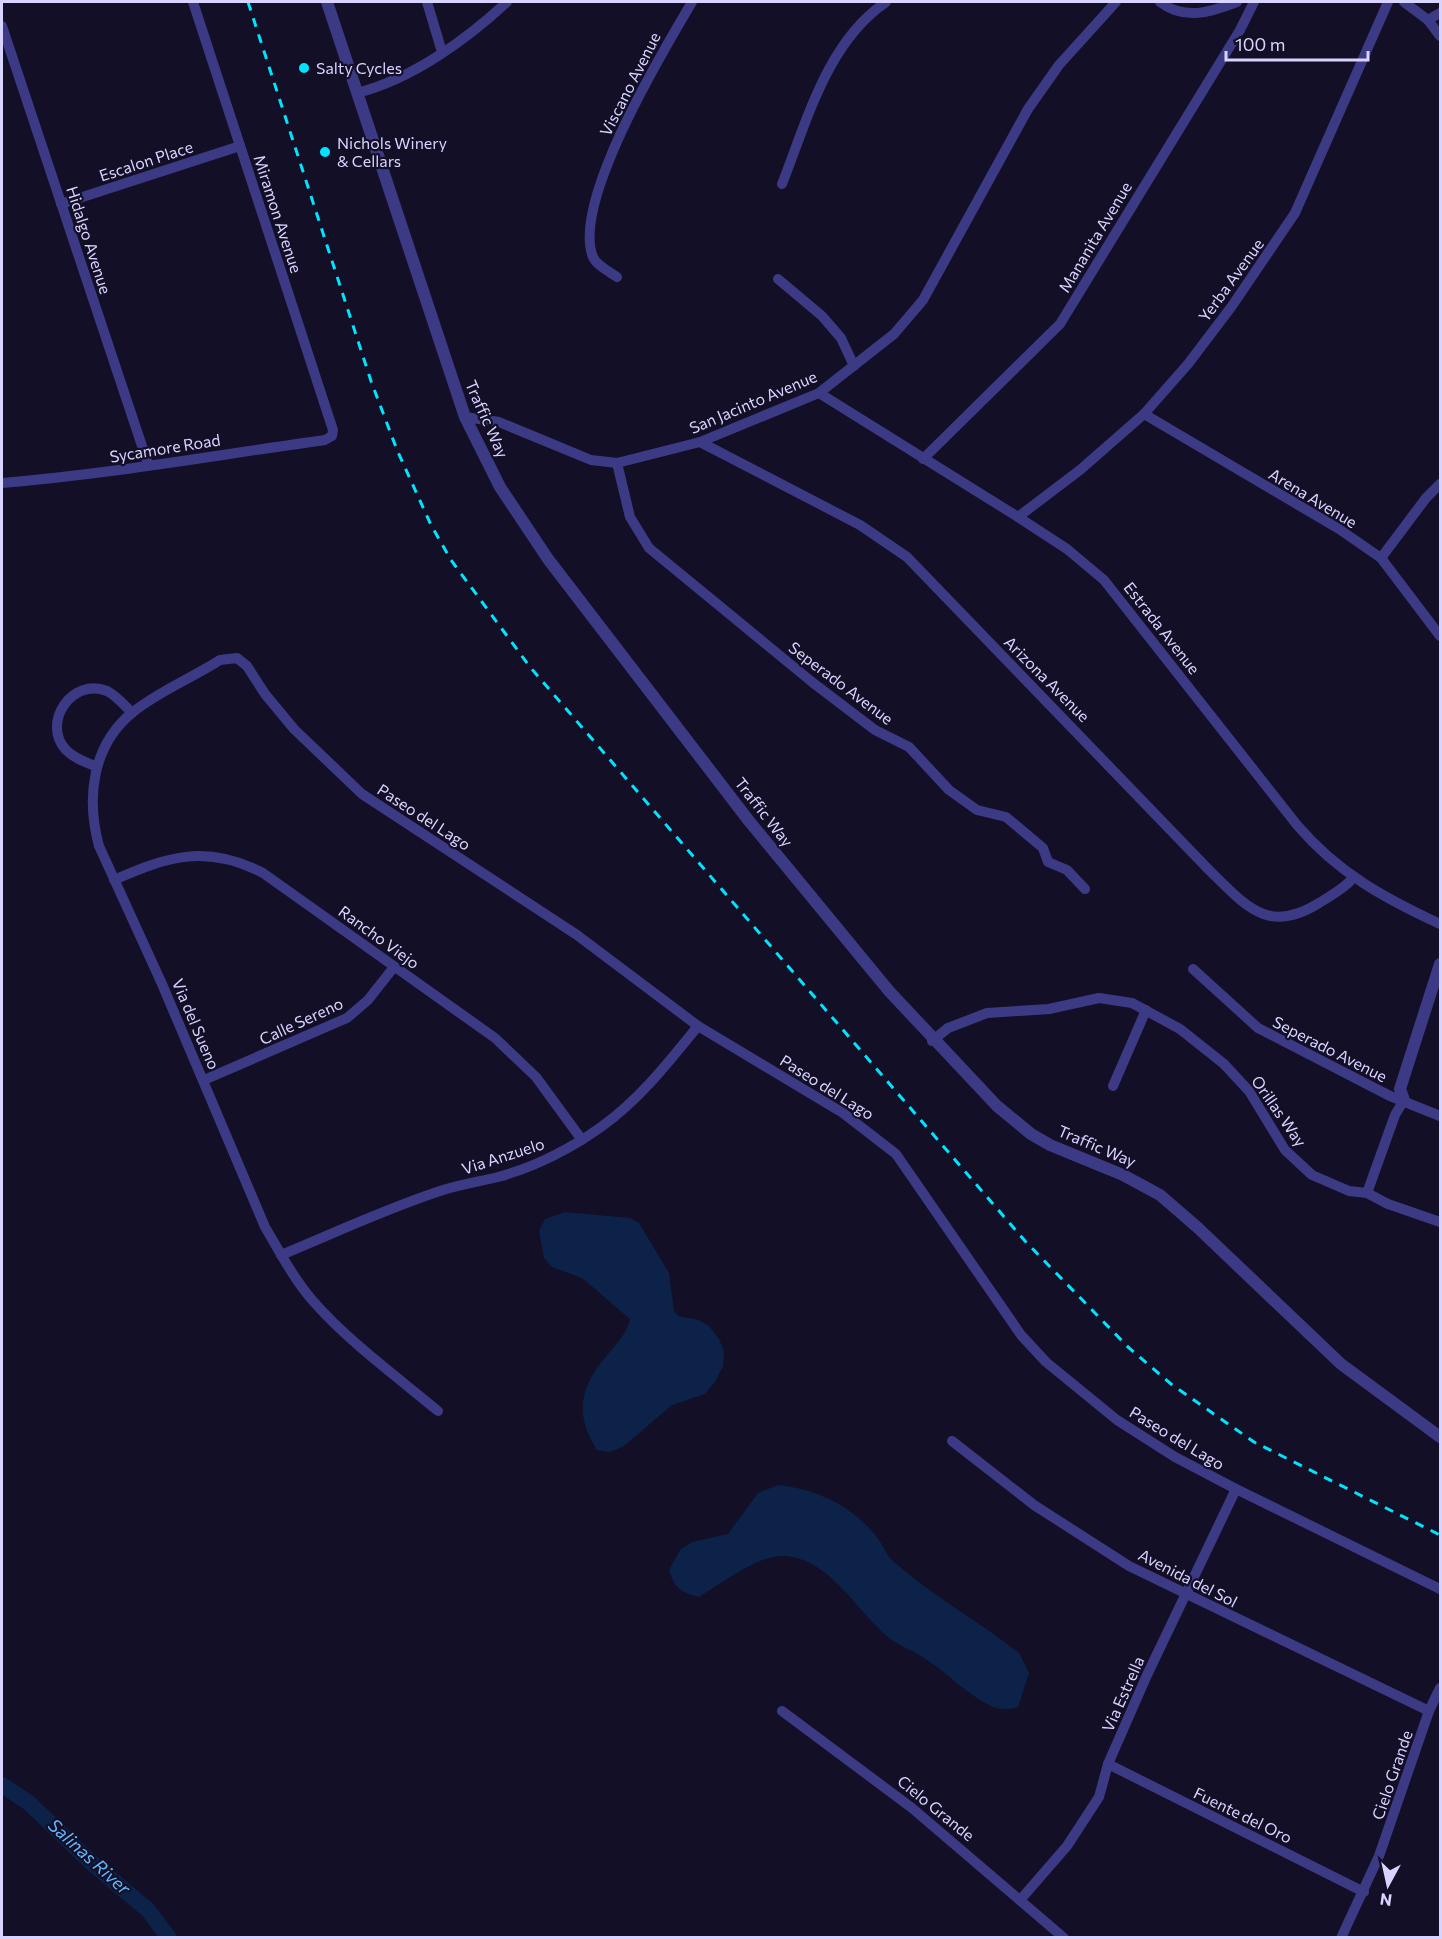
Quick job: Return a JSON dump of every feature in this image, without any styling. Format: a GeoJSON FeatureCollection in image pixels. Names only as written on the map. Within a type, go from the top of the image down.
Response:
{"type":"FeatureCollection","features":[{"type":"Feature","properties":{"kind":"street","name":"Miramon Avenue"},"geometry":{"type":"LineString","coordinates":[[193,2],[333,430],[332,436]]}},
{"type":"Feature","properties":{"kind":"street","name":"Traffic Way"},"geometry":{"type":"LineString","coordinates":[[327,2],[465,417],[500,487],[548,559],[749,821],[823,913],[932,1041],[997,1106],[1031,1134],[1160,1195],[1197,1227],[1341,1364],[1440,1437]]}},
{"type":"Feature","properties":{"kind":"street"},"geometry":{"type":"LineString","coordinates":[[427,2],[442,52]]}},
{"type":"Feature","properties":{"kind":"street"},"geometry":{"type":"LineString","coordinates":[[357,93],[401,76],[442,52],[507,2]]}},
{"type":"Feature","properties":{"kind":"street","name":"Viscano Avenue"},"geometry":{"type":"LineString","coordinates":[[617,278],[594,260],[589,225],[623,124],[692,2]]}},
{"type":"Feature","properties":{"kind":"street"},"geometry":{"type":"LineString","coordinates":[[782,184],[838,53],[859,24],[886,2]]}},
{"type":"Feature","properties":{"kind":"street","name":"San Jacinto Avenue"},"geometry":{"type":"LineString","coordinates":[[465,417],[499,422],[591,460],[617,463],[700,442],[819,393],[894,334],[923,300],[1028,109],[1059,65],[1116,2]]}},
{"type":"Feature","properties":{"kind":"street"},"geometry":{"type":"LineString","coordinates":[[1160,2],[1176,11],[1194,14],[1213,11],[1237,2]]}},
{"type":"Feature","properties":{"kind":"street","name":"Mananita Avenue"},"geometry":{"type":"LineString","coordinates":[[923,459],[1060,324],[1240,30],[1254,2]]}},
{"type":"Feature","properties":{"kind":"street","name":"Yerba Avenue"},"geometry":{"type":"LineString","coordinates":[[1018,517],[1080,470],[1144,414],[1188,364],[1232,306],[1295,213],[1388,2]]}},
{"type":"Feature","properties":{"kind":"street"},"geometry":{"type":"LineString","coordinates":[[1404,2],[1428,20],[1440,36]]}},
{"type":"Feature","properties":{"kind":"street"},"geometry":{"type":"LineString","coordinates":[[1428,20],[1440,13]]}},
{"type":"Feature","properties":{"kind":"street","name":"Hidalgo Avenue"},"geometry":{"type":"LineString","coordinates":[[2,26],[148,464]]}},
{"type":"Feature","properties":{"kind":"street","name":"Escalon Place"},"geometry":{"type":"LineString","coordinates":[[61,204],[240,146]]}},
{"type":"Feature","properties":{"kind":"street"},"geometry":{"type":"LineString","coordinates":[[778,279],[822,316],[841,338],[854,366]]}},
{"type":"Feature","properties":{"kind":"street","name":"Estrada Avenue"},"geometry":{"type":"LineString","coordinates":[[819,393],[1067,549],[1104,580],[1298,825],[1326,857],[1353,879],[1440,924]]}},
{"type":"Feature","properties":{"kind":"street","name":"Arena Avenue"},"geometry":{"type":"LineString","coordinates":[[1144,414],[1339,529],[1381,558],[1440,636]]}},
{"type":"Feature","properties":{"kind":"street","name":"Sycamore Road"},"geometry":{"type":"LineString","coordinates":[[2,483],[118,472],[148,464],[332,436]]}},
{"type":"Feature","properties":{"kind":"street","name":"Arizona Avenue"},"geometry":{"type":"LineString","coordinates":[[700,442],[860,525],[907,557],[1210,871],[1256,911],[1274,918],[1299,914],[1353,879]]}},
{"type":"Feature","properties":{"kind":"street","name":"Seperado Avenue"},"geometry":{"type":"LineString","coordinates":[[617,463],[630,517],[642,540],[658,556],[875,730],[909,747],[949,790],[977,810],[1005,817],[1043,848],[1048,862],[1067,870],[1085,889]]}},
{"type":"Feature","properties":{"kind":"street"},"geometry":{"type":"LineString","coordinates":[[1381,558],[1426,498],[1440,484]]}},
{"type":"Feature","properties":{"kind":"street","name":"Via del Sueno"},"geometry":{"type":"LineString","coordinates":[[237,658],[220,660],[132,713],[108,742],[95,766],[92,804],[94,826],[102,856],[204,1080],[265,1227],[281,1256],[312,1300],[330,1319],[438,1411]]}},
{"type":"Feature","properties":{"kind":"street","name":"Paseo del Lago"},"geometry":{"type":"LineString","coordinates":[[237,658],[247,666],[260,687],[294,729],[362,794],[577,935],[698,1026],[865,1127],[896,1154],[1002,1310],[1046,1362],[1117,1420],[1175,1457],[1236,1490],[1440,1589]]}},
{"type":"Feature","properties":{"kind":"street"},"geometry":{"type":"LineString","coordinates":[[95,766],[71,755],[59,740],[57,721],[64,703],[79,692],[98,689],[116,696],[132,713]]}},
{"type":"Feature","properties":{"kind":"street","name":"Rancho Viejo"},"geometry":{"type":"LineString","coordinates":[[114,880],[170,858],[195,855],[232,860],[272,879],[495,1038],[517,1057],[554,1099],[582,1140]]}},
{"type":"Feature","properties":{"kind":"street"},"geometry":{"type":"LineString","coordinates":[[1367,1193],[1395,1114],[1404,1100],[1400,1089],[1440,964]]}},
{"type":"Feature","properties":{"kind":"street","name":"Calle Sereno"},"geometry":{"type":"LineString","coordinates":[[204,1080],[347,1018],[369,1000],[394,967]]}},
{"type":"Feature","properties":{"kind":"street","name":"Seperado Avenue"},"geometry":{"type":"LineString","coordinates":[[1193,969],[1258,1028],[1390,1096],[1440,1116]]}},
{"type":"Feature","properties":{"kind":"street","name":"Orillas Way"},"geometry":{"type":"LineString","coordinates":[[932,1041],[948,1028],[979,1015],[1004,1010],[1049,1009],[1099,998],[1124,1001],[1165,1019],[1200,1043],[1237,1076],[1285,1150],[1304,1169],[1336,1186],[1367,1193],[1388,1204],[1440,1222]]}},
{"type":"Feature","properties":{"kind":"street"},"geometry":{"type":"LineString","coordinates":[[1113,1086],[1146,1010]]}},
{"type":"Feature","properties":{"kind":"street","name":"Via Anzuelo"},"geometry":{"type":"LineString","coordinates":[[281,1256],[413,1200],[527,1167],[582,1140],[624,1109],[644,1090],[698,1026]]}},
{"type":"Feature","properties":{"kind":"street","name":"Avenida del Sol"},"geometry":{"type":"LineString","coordinates":[[952,1441],[1078,1536],[1184,1594],[1429,1712]]}},
{"type":"Feature","properties":{"kind":"street","name":"Via Estrella"},"geometry":{"type":"LineString","coordinates":[[1021,1899],[1082,1826],[1099,1797],[1108,1764],[1184,1594],[1236,1490]]}},
{"type":"Feature","properties":{"kind":"street","name":"Cielo Grande"},"geometry":{"type":"LineString","coordinates":[[1341,1938],[1364,1892],[1411,1769],[1429,1712],[1440,1688]]}},
{"type":"Feature","properties":{"kind":"street","name":"Cielo Grande"},"geometry":{"type":"LineString","coordinates":[[782,1711],[912,1808],[1064,1938]]}},
{"type":"Feature","properties":{"kind":"street","name":"Fuente del Oro"},"geometry":{"type":"LineString","coordinates":[[1108,1764],[1364,1892]]}},
{"type":"Feature","properties":{"kind":"water"},"geometry":{"type":"Polygon","coordinates":[[[565,1212],[630,1218],[639,1223],[669,1273],[674,1311],[678,1316],[699,1320],[709,1326],[719,1339],[724,1351],[723,1366],[715,1382],[705,1394],[672,1405],[624,1446],[610,1452],[597,1450],[589,1436],[583,1411],[583,1400],[592,1377],[622,1337],[630,1319],[582,1278],[552,1267],[544,1258],[539,1231],[545,1219],[565,1212]]]}},
{"type":"Feature","properties":{"kind":"water"},"geometry":{"type":"Polygon","coordinates":[[[778,1485],[806,1490],[844,1507],[866,1525],[891,1559],[924,1586],[1019,1653],[1029,1673],[1018,1707],[1007,1709],[991,1706],[920,1656],[892,1640],[831,1577],[802,1559],[785,1556],[764,1560],[740,1571],[699,1597],[679,1588],[673,1581],[669,1570],[680,1550],[692,1542],[728,1534],[758,1493],[778,1485]]]}},
{"type":"Feature","properties":{"kind":"waterway","name":"Salinas River"},"geometry":{"type":"LineString","coordinates":[[2,1785],[29,1803],[93,1864],[148,1910],[169,1938]]}},
{"type":"Feature","properties":{"kind":"railway"},"geometry":{"type":"LineString","coordinates":[[248,2],[371,381],[397,450],[431,525],[451,560],[530,667],[1025,1241],[1128,1347],[1171,1384],[1254,1442],[1440,1535]]}},
{"type":"Feature","properties":{"kind":"place","name":"Salty Cycles"},"geometry":{"type":"Point","coordinates":[304,68]}},
{"type":"Feature","properties":{"kind":"place","name":"Nichols Winery & Cellars"},"geometry":{"type":"Point","coordinates":[325,152]}}]}
